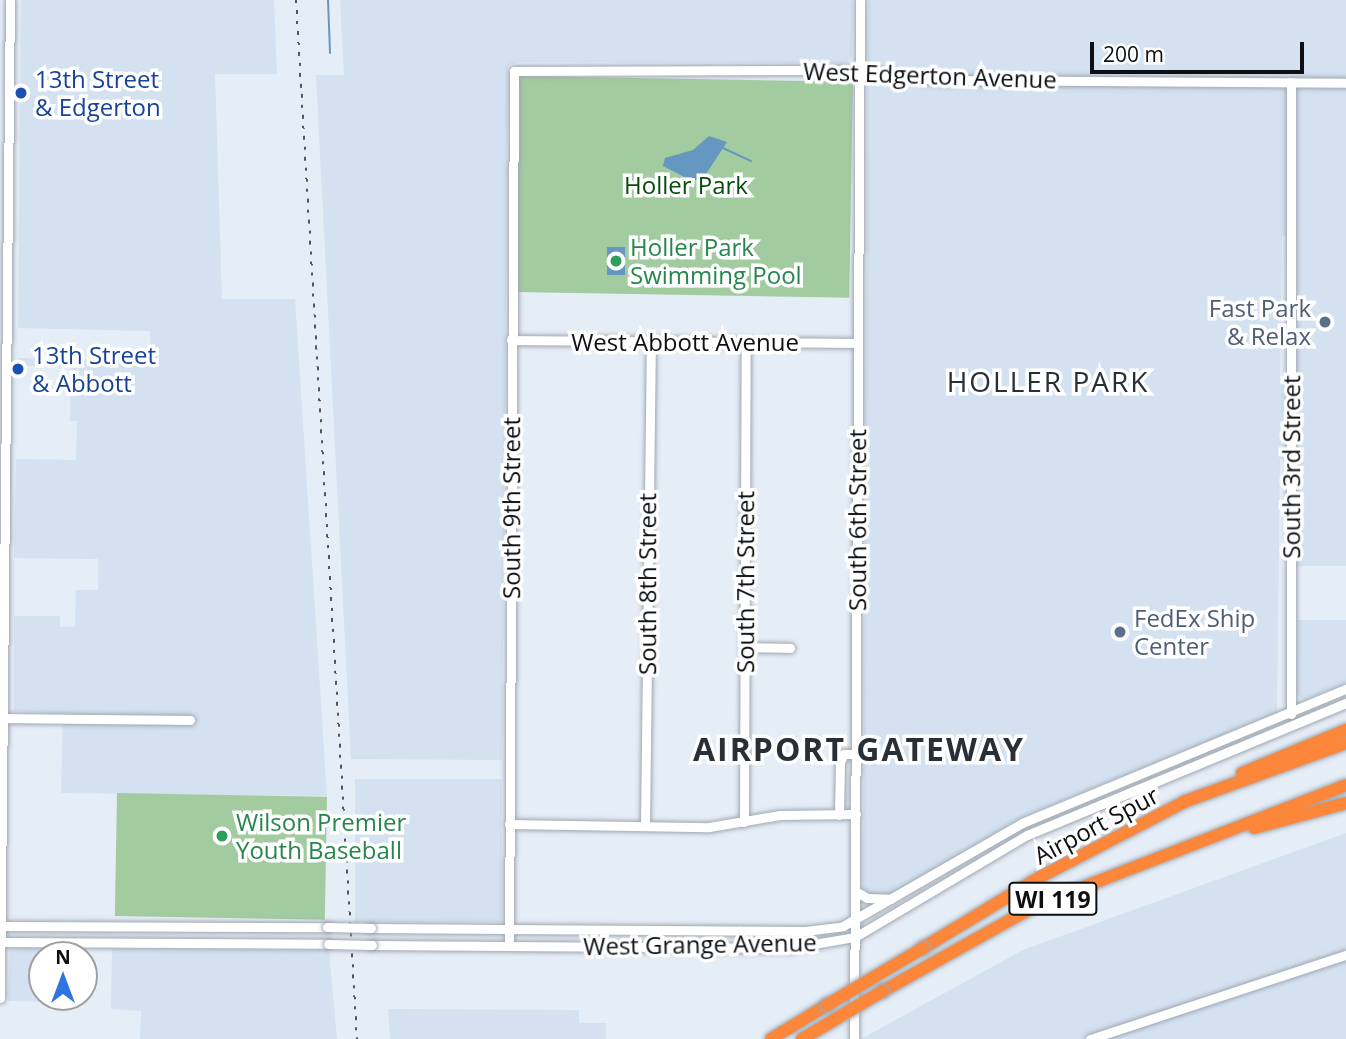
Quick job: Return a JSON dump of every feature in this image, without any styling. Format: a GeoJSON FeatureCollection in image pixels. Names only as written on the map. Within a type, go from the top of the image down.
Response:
{"type":"FeatureCollection","features":[{"type":"Feature","properties":{"kind":"highway"},"geometry":{"type":"LineString","coordinates":[[1186,802],[1258,765],[1346,730]]}},
{"type":"Feature","properties":{"kind":"highway","name":"Airport Spur"},"geometry":{"type":"LineString","coordinates":[[771,1039],[1042,876],[1186,802],[1346,743]]}},
{"type":"Feature","properties":{"kind":"highway","name":"Airport Spur"},"geometry":{"type":"LineString","coordinates":[[802,1039],[1037,905],[1346,785]]}},
{"type":"Feature","properties":{"kind":"highway"},"geometry":{"type":"LineString","coordinates":[[1197,844],[1346,803]]}},
{"type":"Feature","properties":{"kind":"street"},"geometry":{"type":"LineString","coordinates":[[0,999],[5,75],[10,0]]}},
{"type":"Feature","properties":{"kind":"street","name":"South 6th Street"},"geometry":{"type":"LineString","coordinates":[[854,1039],[860,0]]}},
{"type":"Feature","properties":{"kind":"street","name":"West Edgerton Avenue"},"geometry":{"type":"LineString","coordinates":[[514,71],[860,70],[960,80],[1346,83]]}},
{"type":"Feature","properties":{"kind":"street","name":"South 9th Street"},"geometry":{"type":"LineString","coordinates":[[509,946],[514,71]]}},
{"type":"Feature","properties":{"kind":"street","name":"South 3rd Street"},"geometry":{"type":"LineString","coordinates":[[1291,82],[1291,726]]}},
{"type":"Feature","properties":{"kind":"street","name":"West Abbott Avenue"},"geometry":{"type":"LineString","coordinates":[[511,340],[858,343]]}},
{"type":"Feature","properties":{"kind":"street","name":"South 8th Street"},"geometry":{"type":"LineString","coordinates":[[645,826],[651,341]]}},
{"type":"Feature","properties":{"kind":"street","name":"South 7th Street"},"geometry":{"type":"LineString","coordinates":[[744,822],[746,342]]}},
{"type":"Feature","properties":{"kind":"street"},"geometry":{"type":"LineString","coordinates":[[744,648],[790,648]]}},
{"type":"Feature","properties":{"kind":"street","name":"West Grange Avenue"},"geometry":{"type":"LineString","coordinates":[[1,926],[791,931],[855,923],[992,838],[1049,811],[1346,689]]}},
{"type":"Feature","properties":{"kind":"street","name":"West Grange Avenue"},"geometry":{"type":"LineString","coordinates":[[98,942],[791,948],[855,937],[999,849],[1346,703]]}},
{"type":"Feature","properties":{"kind":"street"},"geometry":{"type":"LineString","coordinates":[[1,718],[190,720]]}},
{"type":"Feature","properties":{"kind":"street"},"geometry":{"type":"LineString","coordinates":[[1239,733],[1244,745]]}},
{"type":"Feature","properties":{"kind":"street"},"geometry":{"type":"LineString","coordinates":[[839,815],[839,762],[844,754],[856,754]]}},
{"type":"Feature","properties":{"kind":"street"},"geometry":{"type":"LineString","coordinates":[[1049,811],[1054,824]]}},
{"type":"Feature","properties":{"kind":"street"},"geometry":{"type":"LineString","coordinates":[[509,824],[709,827],[780,815],[856,814]]}},
{"type":"Feature","properties":{"kind":"street"},"geometry":{"type":"LineString","coordinates":[[855,891],[867,898],[896,898]]}},
{"type":"Feature","properties":{"kind":"street"},"geometry":{"type":"LineString","coordinates":[[67,926],[67,941]]}},
{"type":"Feature","properties":{"kind":"street"},"geometry":{"type":"LineString","coordinates":[[176,926],[176,943]]}},
{"type":"Feature","properties":{"kind":"street"},"geometry":{"type":"LineString","coordinates":[[651,929],[651,947]]}},
{"type":"Feature","properties":{"kind":"street"},"geometry":{"type":"LineString","coordinates":[[791,931],[791,948]]}},
{"type":"Feature","properties":{"kind":"street","name":"West Grange Avenue"},"geometry":{"type":"LineString","coordinates":[[0,942],[28,942]]}},
{"type":"Feature","properties":{"kind":"street"},"geometry":{"type":"LineString","coordinates":[[1090,1039],[1346,955]]}},
{"type":"Feature","properties":{"kind":"shaded area"},"geometry":{"type":"Polygon","coordinates":[[[21,0],[274,0],[277,74],[215,74],[222,299],[295,299],[327,796],[61,793],[63,714],[14,711],[14,616],[60,616],[60,627],[75,626],[76,590],[98,590],[98,559],[14,558],[16,459],[76,460],[77,421],[70,421],[71,367],[17,366],[17,358],[151,361],[150,331],[18,328],[21,0]]]}},
{"type":"Feature","properties":{"kind":"shaded area"},"geometry":{"type":"Polygon","coordinates":[[[340,0],[853,0],[852,57],[846,63],[518,62],[508,66],[502,760],[351,759],[316,75],[344,75],[340,0]]]}},
{"type":"Feature","properties":{"kind":"shaded area"},"geometry":{"type":"Polygon","coordinates":[[[868,0],[1346,0],[1346,566],[1296,566],[1297,459],[1280,459],[1277,713],[1024,816],[892,894],[869,896],[863,887],[868,0]],[[1282,236],[1280,384],[1296,384],[1297,236],[1282,236]]]}},
{"type":"Feature","properties":{"kind":"shaded area"},"geometry":{"type":"Polygon","coordinates":[[[1297,620],[1346,620],[1346,683],[1303,700],[1296,693],[1297,620]]]}},
{"type":"Feature","properties":{"kind":"shaded area"},"geometry":{"type":"Polygon","coordinates":[[[355,779],[502,779],[502,922],[355,922],[355,779]]]}},
{"type":"Feature","properties":{"kind":"shaded area"},"geometry":{"type":"Polygon","coordinates":[[[1346,833],[1346,1039],[861,1039],[1023,950],[1346,833]]]}},
{"type":"Feature","properties":{"kind":"shaded area"},"geometry":{"type":"Polygon","coordinates":[[[28,948],[28,1001],[8,1001],[10,949],[28,948]]]}},
{"type":"Feature","properties":{"kind":"shaded area"},"geometry":{"type":"Polygon","coordinates":[[[112,949],[329,950],[337,1039],[140,1039],[141,1011],[111,1009],[112,949]]]}},
{"type":"Feature","properties":{"kind":"shaded area"},"geometry":{"type":"Polygon","coordinates":[[[388,1009],[579,1010],[579,1023],[606,1023],[606,1039],[390,1039],[388,1009]]]}},
{"type":"Feature","properties":{"kind":"green space","name":"Holler Park"},"geometry":{"type":"Polygon","coordinates":[[[519,76],[853,82],[849,298],[515,292],[519,76]]]}},
{"type":"Feature","properties":{"kind":"green space","name":"Wilson Premier Youth Baseball"},"geometry":{"type":"Polygon","coordinates":[[[117,793],[327,797],[325,920],[115,916],[117,793]]]}},
{"type":"Feature","properties":{"kind":"water"},"geometry":{"type":"Polygon","coordinates":[[[709,136],[727,142],[702,180],[690,180],[663,166],[665,158],[693,150],[709,136]]]}},
{"type":"Feature","properties":{"kind":"water","name":"Holler Park Swimming Pool"},"geometry":{"type":"Polygon","coordinates":[[[607,247],[625,247],[625,275],[607,275],[607,247]]]}},
{"type":"Feature","properties":{"kind":"waterway"},"geometry":{"type":"LineString","coordinates":[[328,0],[330,53]]}},
{"type":"Feature","properties":{"kind":"waterway"},"geometry":{"type":"LineString","coordinates":[[723,148],[751,161]]}},
{"type":"Feature","properties":{"kind":"railway"},"geometry":{"type":"LineString","coordinates":[[296,0],[357,1039]]}},
{"type":"Feature","properties":{"kind":"place","name":"13th Street & Edgerton"},"geometry":{"type":"Point","coordinates":[21,93]}},
{"type":"Feature","properties":{"kind":"place","name":"Holler Park Swimming Pool"},"geometry":{"type":"Point","coordinates":[616,261]}},
{"type":"Feature","properties":{"kind":"place","name":"Fast Park & Relax"},"geometry":{"type":"Point","coordinates":[1325,322]}},
{"type":"Feature","properties":{"kind":"place","name":"13th Street & Abbott"},"geometry":{"type":"Point","coordinates":[18,369]}},
{"type":"Feature","properties":{"kind":"place","name":"FedEx Ship Center"},"geometry":{"type":"Point","coordinates":[1120,632]}},
{"type":"Feature","properties":{"kind":"place","name":"Wilson Premier Youth Baseball"},"geometry":{"type":"Point","coordinates":[222,836]}},
{"type":"Feature","properties":{"kind":"district","name":"HOLLER PARK"},"geometry":{"type":"Point","coordinates":[1048,381]}},
{"type":"Feature","properties":{"kind":"district","name":"AIRPORT GATEWAY"},"geometry":{"type":"Point","coordinates":[859,749]}}]}
